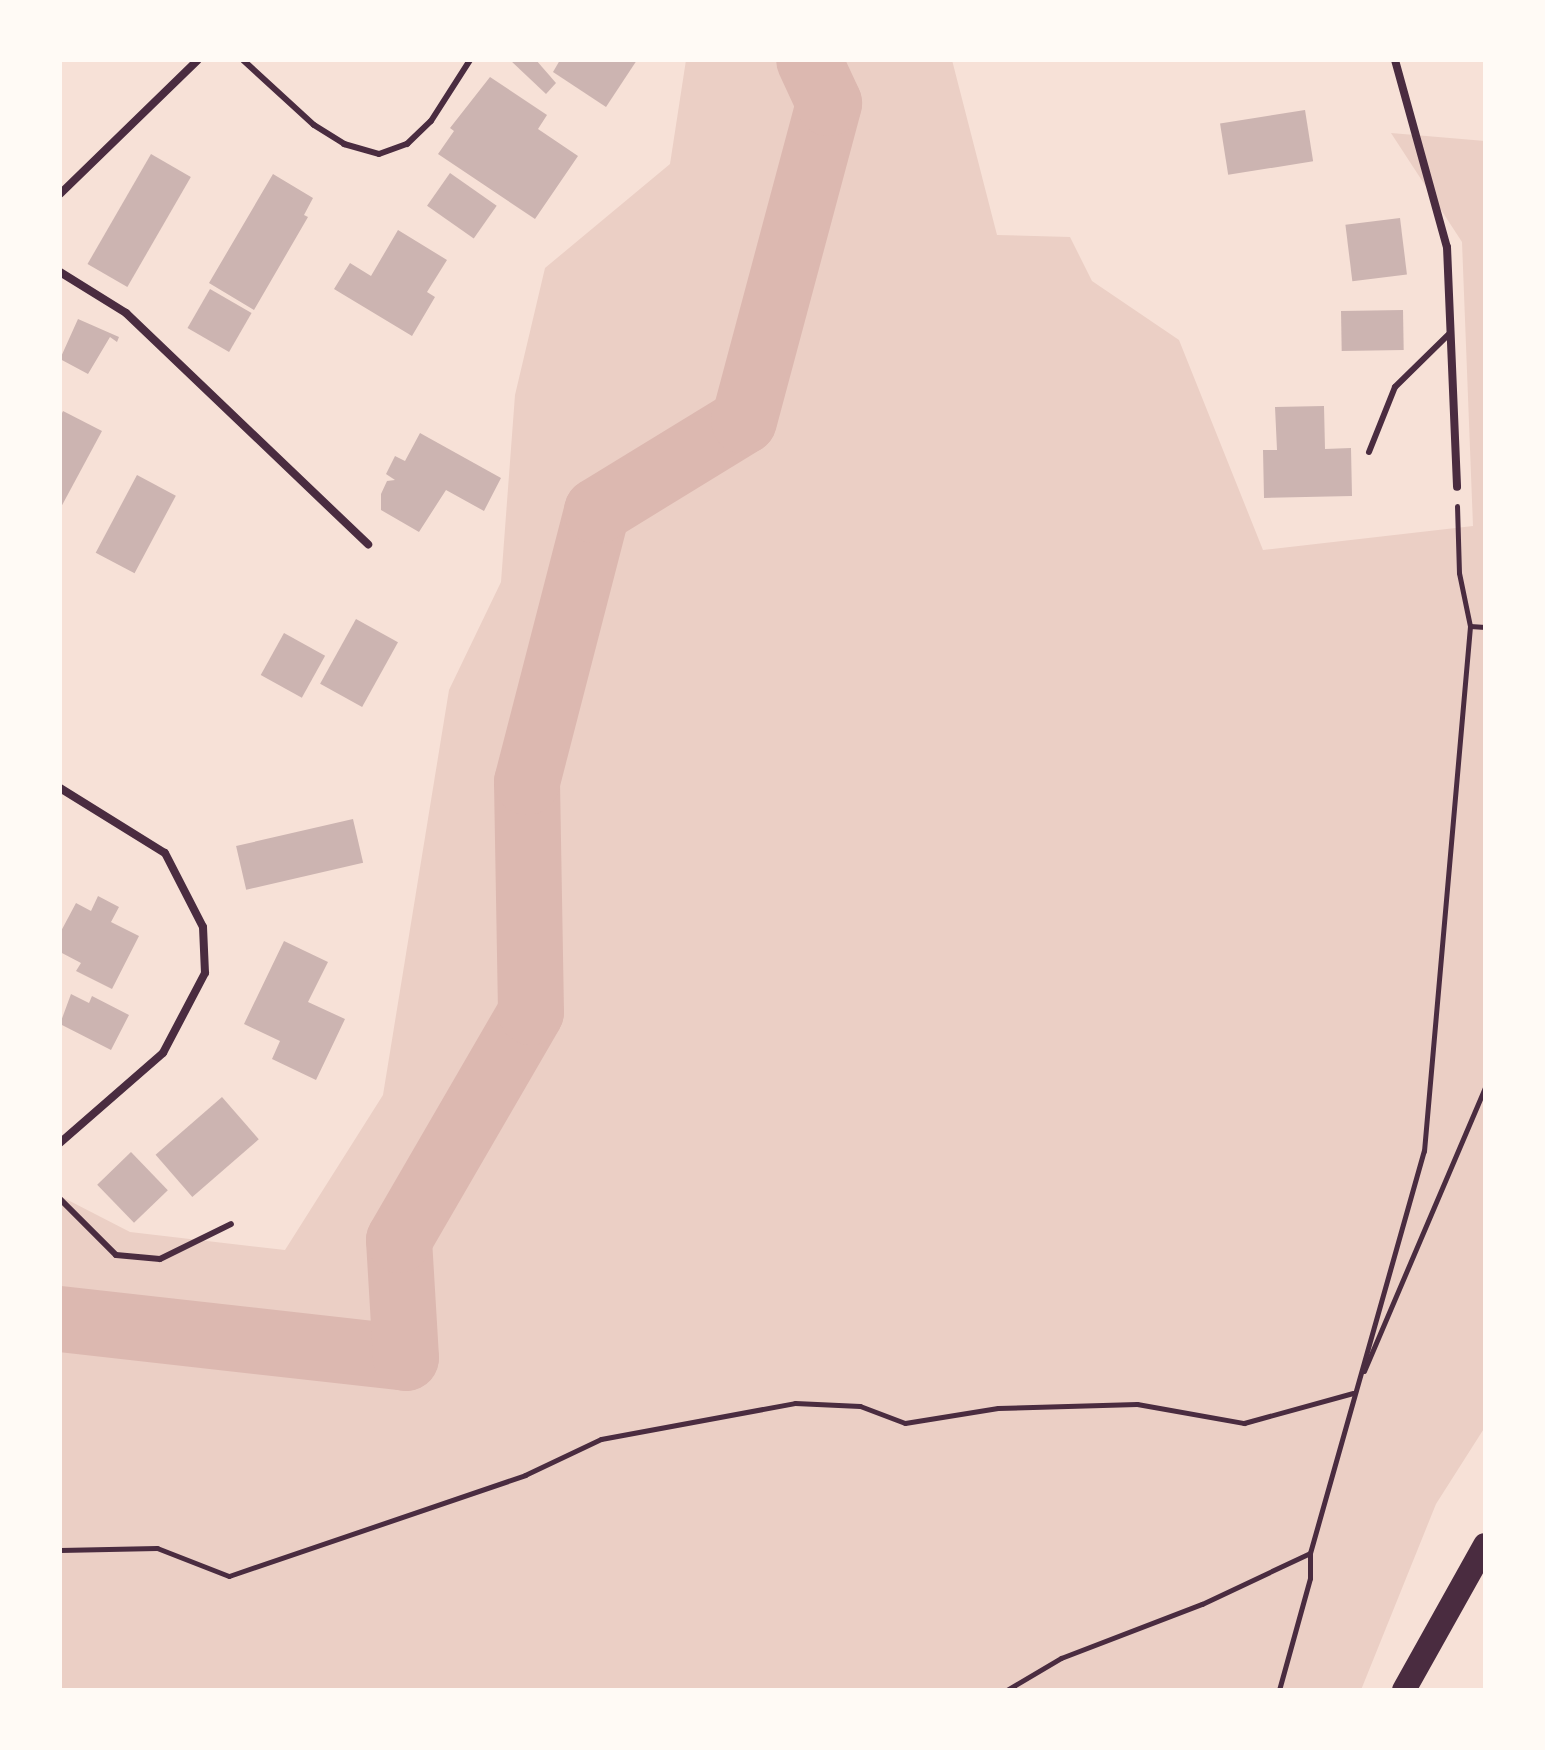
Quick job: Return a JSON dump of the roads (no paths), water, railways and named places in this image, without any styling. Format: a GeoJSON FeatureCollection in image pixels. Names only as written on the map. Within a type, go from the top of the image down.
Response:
{"type":"FeatureCollection","features":[{"type":"Feature","properties":{"kind":"highway"},"geometry":{"type":"LineString","coordinates":[[1404,1690],[1485,1545]]}},
{"type":"Feature","properties":{"kind":"street"},"geometry":{"type":"LineString","coordinates":[[60,194],[198,60]]}},
{"type":"Feature","properties":{"kind":"street"},"geometry":{"type":"LineString","coordinates":[[1395,60],[1447,247],[1453,330],[1457,487]]}},
{"type":"Feature","properties":{"kind":"street"},"geometry":{"type":"LineString","coordinates":[[60,272],[126,313],[368,544]]}},
{"type":"Feature","properties":{"kind":"street"},"geometry":{"type":"LineString","coordinates":[[60,788],[165,853],[203,927],[205,973],[189,1011],[163,1053],[60,1143]]}},
{"type":"Feature","properties":{"kind":"lane"},"geometry":{"type":"LineString","coordinates":[[243,60],[314,125],[344,144],[379,154],[407,144],[431,121],[470,60]]}},
{"type":"Feature","properties":{"kind":"lane"},"geometry":{"type":"LineString","coordinates":[[1369,452],[1395,387],[1453,330]]}},
{"type":"Feature","properties":{"kind":"lane"},"geometry":{"type":"LineString","coordinates":[[60,1199],[116,1255],[160,1259],[231,1224]]}},
{"type":"Feature","properties":{"kind":"waterway"},"geometry":{"type":"LineString","coordinates":[[60,1319],[406,1358],[399,1240],[531,1012],[527,782],[597,511],[744,421],[829,103],[809,60]]}}]}
